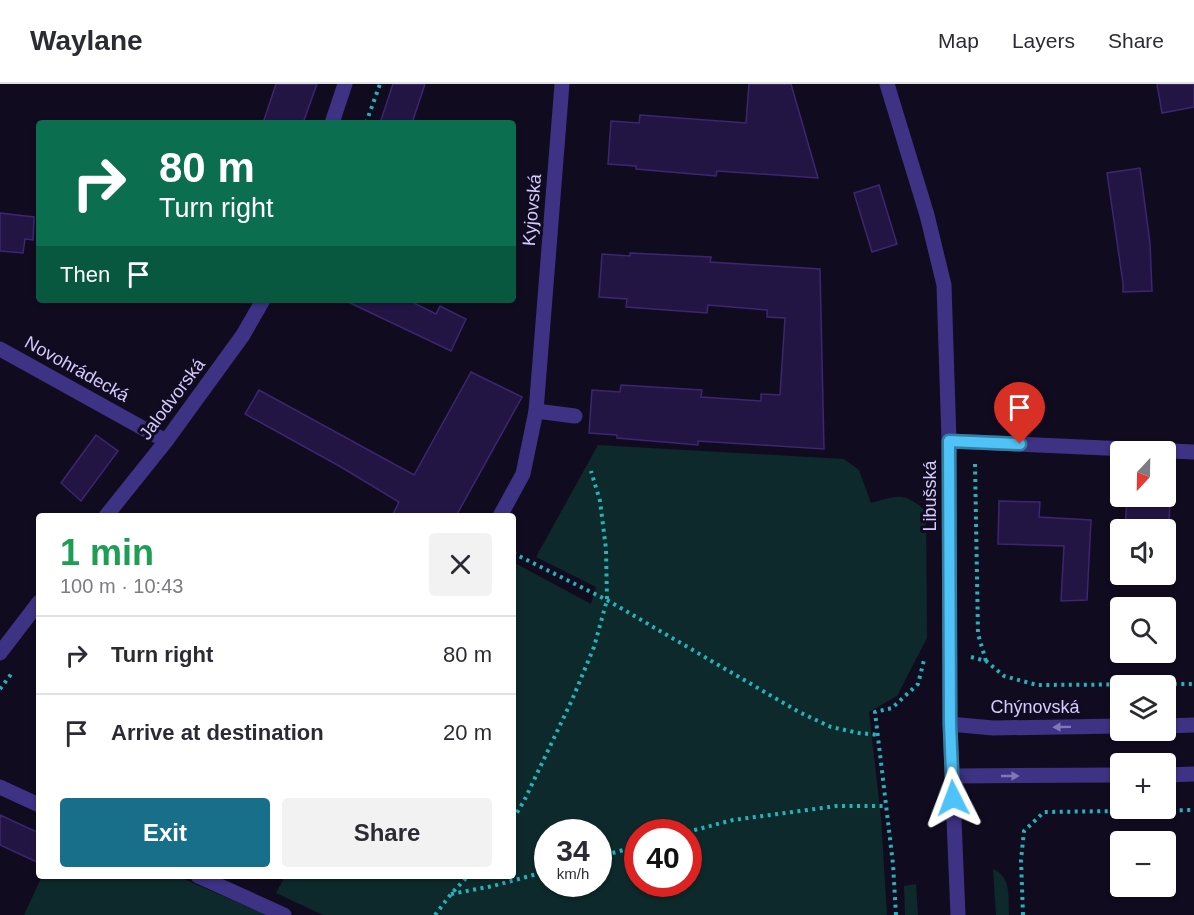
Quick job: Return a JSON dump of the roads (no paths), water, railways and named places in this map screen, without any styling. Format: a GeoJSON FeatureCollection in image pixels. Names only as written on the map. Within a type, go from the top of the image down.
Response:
{"type":"FeatureCollection","features":[{"type":"Feature","properties":{"kind":"street"},"geometry":{"type":"LineString","coordinates":[[333,120],[345,84]]}},
{"type":"Feature","properties":{"kind":"street","name":"Kyjovská"},"geometry":{"type":"LineString","coordinates":[[502,513],[523,474],[536,411],[562,84]]}},
{"type":"Feature","properties":{"kind":"street","name":"Libušská"},"geometry":{"type":"LineString","coordinates":[[887,84],[927,215],[944,285],[949,441],[950,724],[958,915]]}},
{"type":"Feature","properties":{"kind":"street","name":"Jalodvorská"},"geometry":{"type":"LineString","coordinates":[[108,513],[166,441],[243,336],[261,303]]}},
{"type":"Feature","properties":{"kind":"street","name":"Novohrádecká"},"geometry":{"type":"LineString","coordinates":[[0,349],[166,441]]}},
{"type":"Feature","properties":{"kind":"street"},"geometry":{"type":"LineString","coordinates":[[536,411],[575,416]]}},
{"type":"Feature","properties":{"kind":"street"},"geometry":{"type":"LineString","coordinates":[[949,441],[1194,452]]}},
{"type":"Feature","properties":{"kind":"street"},"geometry":{"type":"LineString","coordinates":[[0,653],[36,606]]}},
{"type":"Feature","properties":{"kind":"street","name":"Chýnovská"},"geometry":{"type":"LineString","coordinates":[[950,724],[993,728],[1110,726]]}},
{"type":"Feature","properties":{"kind":"street"},"geometry":{"type":"LineString","coordinates":[[1176,726],[1194,726]]}},
{"type":"Feature","properties":{"kind":"street"},"geometry":{"type":"LineString","coordinates":[[1176,775],[1194,774]]}},
{"type":"Feature","properties":{"kind":"street"},"geometry":{"type":"LineString","coordinates":[[952,776],[1110,776]]}},
{"type":"Feature","properties":{"kind":"street"},"geometry":{"type":"LineString","coordinates":[[0,787],[36,804]]}},
{"type":"Feature","properties":{"kind":"street"},"geometry":{"type":"LineString","coordinates":[[205,879],[284,915]]}}]}
